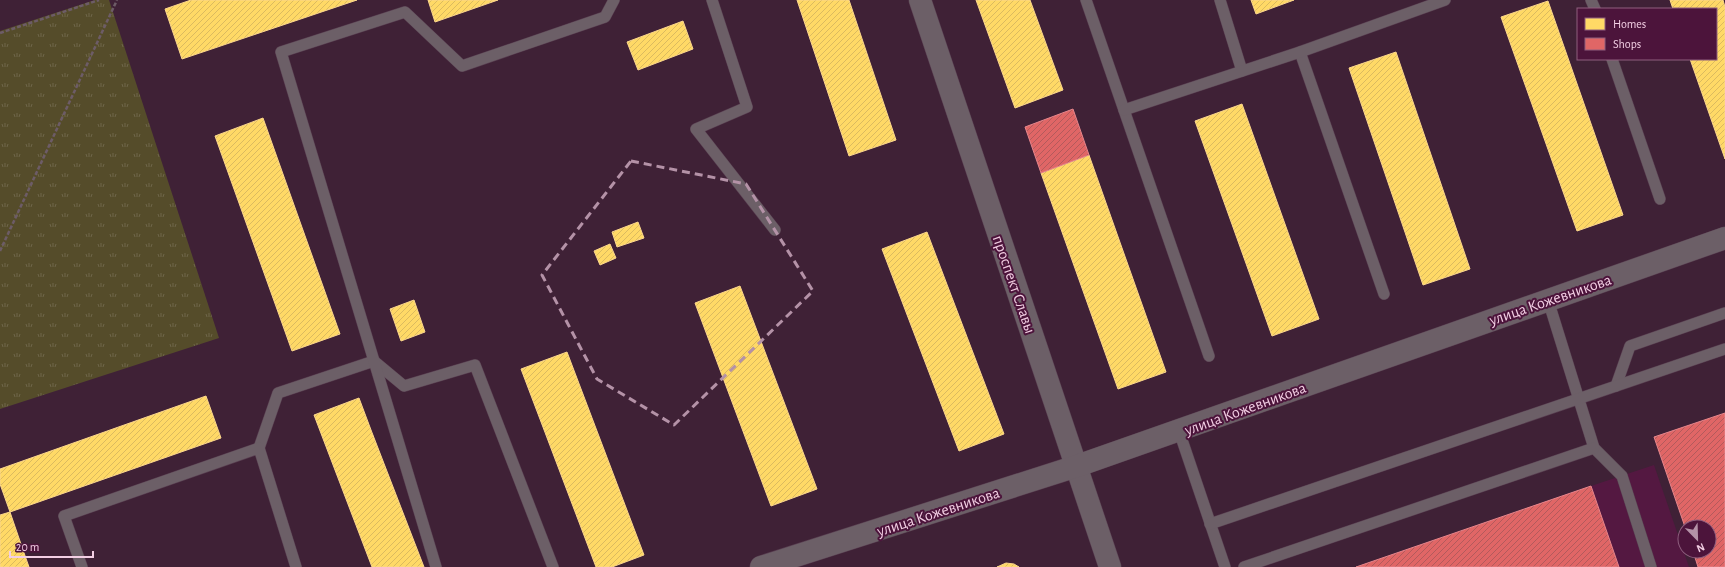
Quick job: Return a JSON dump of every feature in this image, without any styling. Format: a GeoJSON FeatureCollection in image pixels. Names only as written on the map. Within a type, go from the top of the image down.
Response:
{"type":"FeatureCollection","features":[{"type":"Feature","properties":{"kind":"street","name":"проспект Славы"},"geometry":{"type":"LineString","coordinates":[[920,0],[1110,567]]}},
{"type":"Feature","properties":{"kind":"street","name":"улица Кожевникова"},"geometry":{"type":"LineString","coordinates":[[761,567],[1077,466],[1725,238]]}},
{"type":"Feature","properties":{"kind":"lane"},"geometry":{"type":"LineString","coordinates":[[436,567],[281,52],[405,12],[462,66],[605,17],[614,0]]}},
{"type":"Feature","properties":{"kind":"lane"},"geometry":{"type":"LineString","coordinates":[[712,0],[747,108],[696,129],[775,230]]}},
{"type":"Feature","properties":{"kind":"lane"},"geometry":{"type":"LineString","coordinates":[[1086,0],[1209,356]]}},
{"type":"Feature","properties":{"kind":"lane"},"geometry":{"type":"LineString","coordinates":[[1220,0],[1242,71]]}},
{"type":"Feature","properties":{"kind":"lane"},"geometry":{"type":"LineString","coordinates":[[1124,110],[1300,52],[1446,0]]}},
{"type":"Feature","properties":{"kind":"lane"},"geometry":{"type":"LineString","coordinates":[[1300,52],[1384,294]]}},
{"type":"Feature","properties":{"kind":"lane"},"geometry":{"type":"LineString","coordinates":[[1612,60],[1660,199]]}},
{"type":"Feature","properties":{"kind":"lane"},"geometry":{"type":"LineString","coordinates":[[1548,300],[1594,448],[1622,476],[1651,567]]}},
{"type":"Feature","properties":{"kind":"lane"},"geometry":{"type":"LineString","coordinates":[[1616,386],[1630,346],[1725,313]]}},
{"type":"Feature","properties":{"kind":"lane"},"geometry":{"type":"LineString","coordinates":[[1210,524],[1725,349]]}},
{"type":"Feature","properties":{"kind":"lane"},"geometry":{"type":"LineString","coordinates":[[296,567],[259,448],[278,393],[374,361]]}},
{"type":"Feature","properties":{"kind":"lane"},"geometry":{"type":"LineString","coordinates":[[374,361],[404,386],[475,366],[553,567]]}},
{"type":"Feature","properties":{"kind":"lane"},"geometry":{"type":"LineString","coordinates":[[1179,431],[1225,567]]}},
{"type":"Feature","properties":{"kind":"lane"},"geometry":{"type":"LineString","coordinates":[[82,567],[64,516],[259,448]]}},
{"type":"Feature","properties":{"kind":"lane"},"geometry":{"type":"LineString","coordinates":[[1244,567],[1594,448]]}},
{"type":"Feature","properties":{"kind":"path"},"geometry":{"type":"LineString","coordinates":[[0,33],[99,0]]}},
{"type":"Feature","properties":{"kind":"path"},"geometry":{"type":"LineString","coordinates":[[0,250],[117,0]]}},
{"type":"Feature","properties":{"kind":"highlighted area"},"geometry":{"type":"Polygon","coordinates":[[[631,161],[746,184],[813,291],[674,425],[597,379],[542,275],[631,161]]]}},
{"type":"Feature","properties":{"kind":"shaded area"},"geometry":{"type":"Polygon","coordinates":[[[1654,465],[1677,532],[1677,559],[1686,559],[1689,567],[1356,567],[1654,465]]]}},
{"type":"Feature","properties":{"kind":"green space"},"geometry":{"type":"Polygon","coordinates":[[[95,0],[109,0],[219,338],[0,409],[0,31],[95,0]]]}},
{"type":"Feature","properties":{"kind":"building: Homes"},"geometry":{"type":"Polygon","coordinates":[[[191,0],[357,0],[182,59],[165,9],[191,0]]]}},
{"type":"Feature","properties":{"kind":"building: Homes"},"geometry":{"type":"Polygon","coordinates":[[[428,0],[498,0],[435,22],[428,0]]]}},
{"type":"Feature","properties":{"kind":"building: Homes"},"geometry":{"type":"Polygon","coordinates":[[[797,0],[849,0],[896,140],[849,156],[797,0]]]}},
{"type":"Feature","properties":{"kind":"building: Homes"},"geometry":{"type":"Polygon","coordinates":[[[976,0],[1030,0],[1063,90],[1015,108],[976,0]]]}},
{"type":"Feature","properties":{"kind":"building: Homes"},"geometry":{"type":"Polygon","coordinates":[[[1251,0],[1294,0],[1256,14],[1251,0]]]}},
{"type":"Feature","properties":{"kind":"building: Homes"},"geometry":{"type":"Polygon","coordinates":[[[1670,0],[1723,0],[1725,7],[1725,159],[1690,60],[1717,60],[1717,8],[1673,8],[1670,0]]]}},
{"type":"Feature","properties":{"kind":"building: Homes"},"geometry":{"type":"Polygon","coordinates":[[[1548,1],[1623,215],[1577,231],[1501,17],[1548,1]]]}},
{"type":"Feature","properties":{"kind":"building: Homes"},"geometry":{"type":"Polygon","coordinates":[[[683,21],[693,49],[638,70],[627,42],[683,21]]]}},
{"type":"Feature","properties":{"kind":"building: Homes"},"geometry":{"type":"Polygon","coordinates":[[[1396,52],[1470,269],[1423,285],[1349,68],[1396,52]]]}},
{"type":"Feature","properties":{"kind":"building: Homes"},"geometry":{"type":"Polygon","coordinates":[[[1242,104],[1319,319],[1272,336],[1195,121],[1242,104]]]}},
{"type":"Feature","properties":{"kind":"building: Homes"},"geometry":{"type":"Polygon","coordinates":[[[263,118],[340,334],[292,351],[215,136],[263,118]]]}},
{"type":"Feature","properties":{"kind":"building: Homes"},"geometry":{"type":"Polygon","coordinates":[[[1089,155],[1166,372],[1118,389],[1041,173],[1089,155]]]}},
{"type":"Feature","properties":{"kind":"building: Homes"},"geometry":{"type":"Polygon","coordinates":[[[638,222],[644,238],[617,247],[612,232],[638,222]]]}},
{"type":"Feature","properties":{"kind":"building: Homes"},"geometry":{"type":"Polygon","coordinates":[[[927,232],[1004,434],[959,451],[882,249],[927,232]]]}},
{"type":"Feature","properties":{"kind":"building: Homes"},"geometry":{"type":"Polygon","coordinates":[[[610,244],[616,258],[600,265],[594,251],[610,244]]]}},
{"type":"Feature","properties":{"kind":"building: Homes"},"geometry":{"type":"Polygon","coordinates":[[[740,286],[817,489],[771,506],[695,303],[740,286]]]}},
{"type":"Feature","properties":{"kind":"building: Homes"},"geometry":{"type":"Polygon","coordinates":[[[414,300],[425,332],[401,341],[390,309],[414,300]]]}},
{"type":"Feature","properties":{"kind":"building: Homes"},"geometry":{"type":"Polygon","coordinates":[[[567,352],[644,555],[612,567],[596,567],[521,369],[567,352]]]}},
{"type":"Feature","properties":{"kind":"building: Homes"},"geometry":{"type":"Polygon","coordinates":[[[206,396],[221,438],[10,512],[0,484],[0,469],[206,396]]]}},
{"type":"Feature","properties":{"kind":"building: Homes"},"geometry":{"type":"Polygon","coordinates":[[[359,398],[424,567],[372,567],[314,415],[359,398]]]}},
{"type":"Feature","properties":{"kind":"building: Homes"},"geometry":{"type":"Polygon","coordinates":[[[10,512],[29,567],[0,567],[0,515],[10,512]]]}},
{"type":"Feature","properties":{"kind":"building: Homes"},"geometry":{"type":"Polygon","coordinates":[[[1006,563],[1014,564],[1019,567],[997,567],[1006,563]]]}},
{"type":"Feature","properties":{"kind":"building: Shops"},"geometry":{"type":"Polygon","coordinates":[[[1073,109],[1089,155],[1041,173],[1025,127],[1073,109]]]}},
{"type":"Feature","properties":{"kind":"building: Shops"},"geometry":{"type":"Polygon","coordinates":[[[1725,413],[1725,567],[1698,567],[1696,559],[1717,559],[1717,519],[1682,519],[1654,437],[1725,413]]]}},
{"type":"Feature","properties":{"kind":"building: Shops"},"geometry":{"type":"Polygon","coordinates":[[[1591,486],[1619,567],[1356,567],[1591,486]]]}}]}
